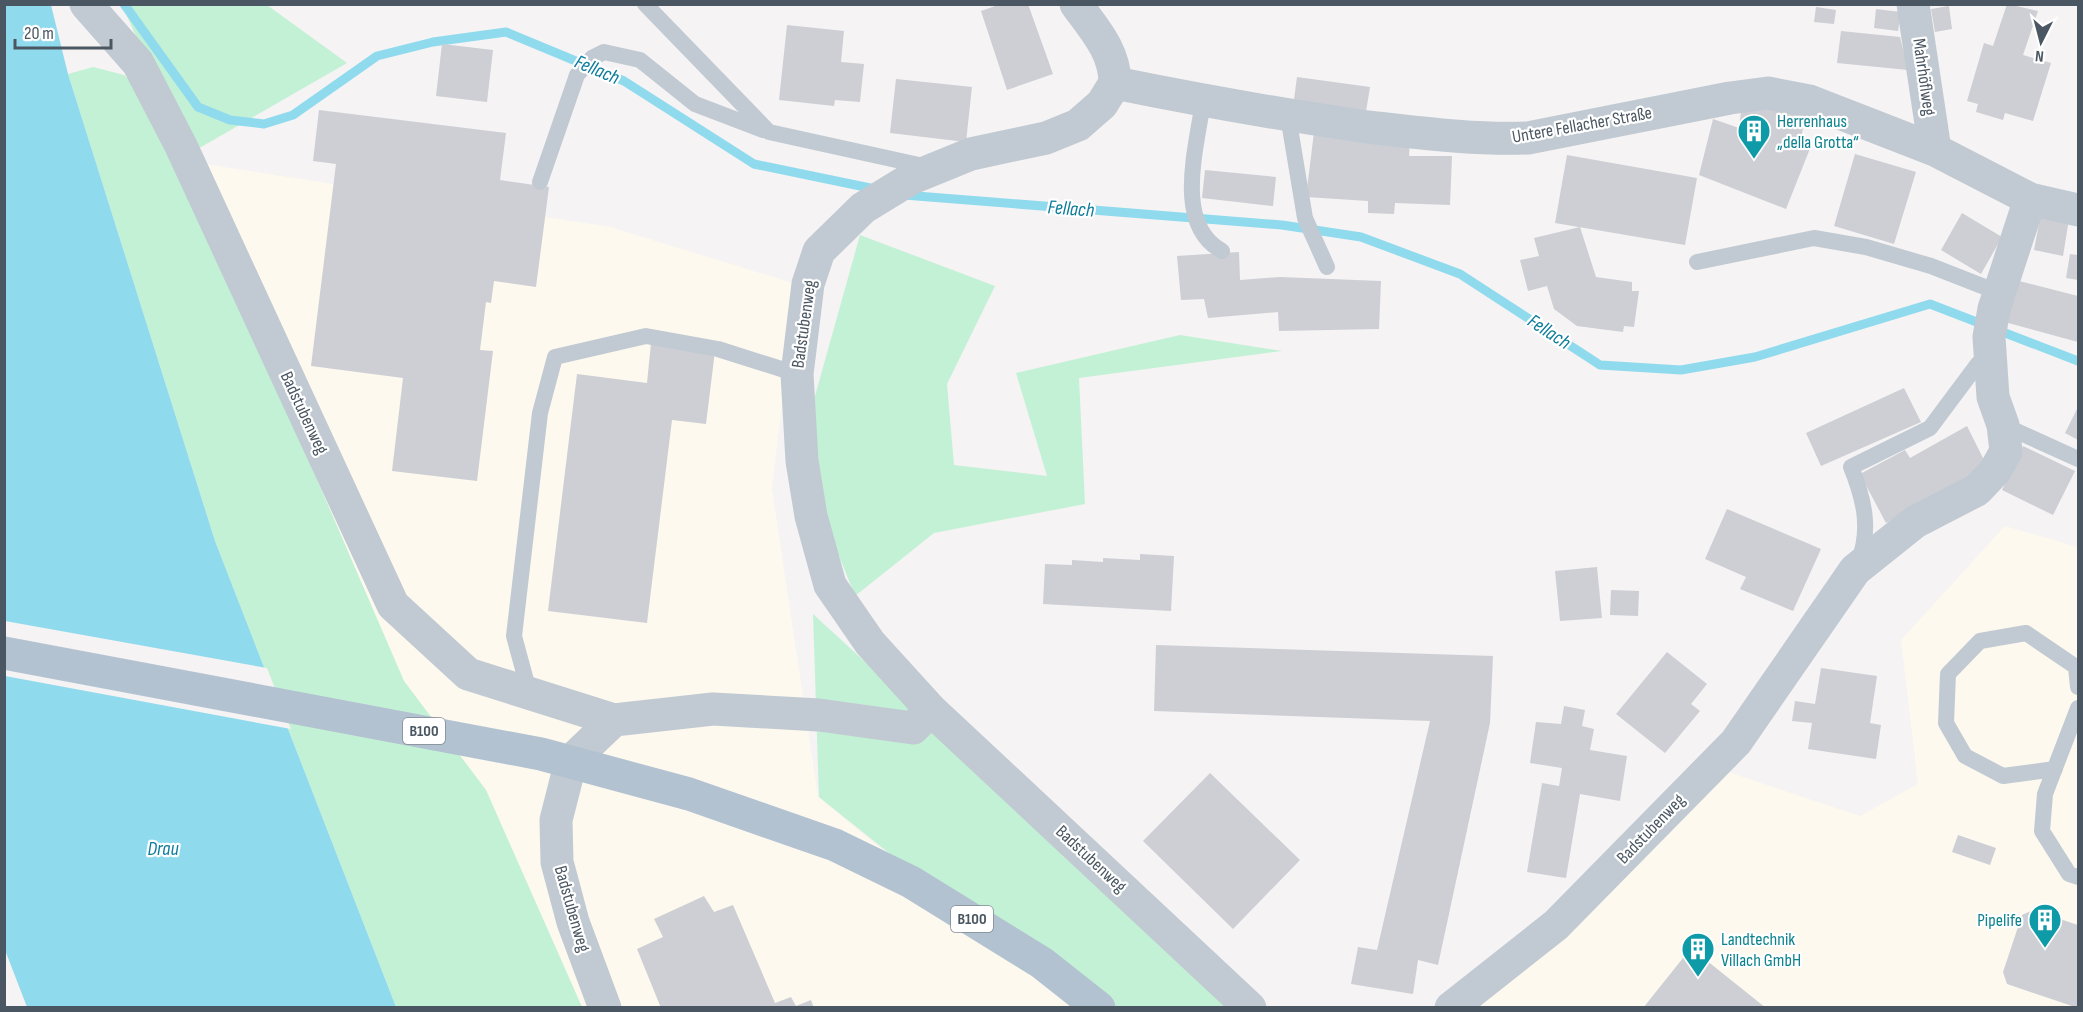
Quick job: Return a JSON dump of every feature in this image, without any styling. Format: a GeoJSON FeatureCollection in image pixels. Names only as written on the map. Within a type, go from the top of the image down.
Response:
{"type":"FeatureCollection","features":[{"type":"Feature","properties":{"kind":"main road","name":"B100"},"geometry":{"type":"LineString","coordinates":[[4,653],[541,754],[689,794],[835,845],[911,882],[1032,957],[1100,1008]]}},
{"type":"Feature","properties":{"kind":"street","name":"Badstubenweg"},"geometry":{"type":"LineString","coordinates":[[86,4],[138,63],[176,135],[393,605],[468,674],[530,695],[571,704],[614,720],[713,709],[819,715],[913,728],[931,710]]}},
{"type":"Feature","properties":{"kind":"street"},"geometry":{"type":"LineString","coordinates":[[1076,4],[1108,50],[1115,66],[1115,83]]}},
{"type":"Feature","properties":{"kind":"street","name":"Mahrhöflweg"},"geometry":{"type":"LineString","coordinates":[[1913,4],[1935,150]]}},
{"type":"Feature","properties":{"kind":"street","name":"Badstubenweg"},"geometry":{"type":"LineString","coordinates":[[1115,83],[1102,104],[1078,125],[1046,138],[971,154],[923,173],[863,208],[819,252],[808,284],[796,374],[802,461],[811,516],[830,585],[870,643],[931,710],[1250,1008]]}},
{"type":"Feature","properties":{"kind":"street","name":"Untere Fellacher Straße"},"geometry":{"type":"LineString","coordinates":[[1115,83],[1287,116],[1454,138],[1497,139],[1528,138],[1730,98],[1768,93],[1809,100],[1935,150],[2030,199],[2079,210]]}},
{"type":"Feature","properties":{"kind":"street"},"geometry":{"type":"LineString","coordinates":[[1855,570],[1905,529],[1977,490],[1995,471],[2006,451],[2003,425],[1993,398],[1993,323],[2030,199]]}},
{"type":"Feature","properties":{"kind":"street","name":"Badstubenweg"},"geometry":{"type":"LineString","coordinates":[[1451,1008],[1556,925],[1736,742],[1855,570]]}},
{"type":"Feature","properties":{"kind":"street","name":"Badstubenweg"},"geometry":{"type":"LineString","coordinates":[[605,1008],[573,922],[560,872],[556,820],[571,761],[614,720]]}},
{"type":"Feature","properties":{"kind":"lane"},"geometry":{"type":"LineString","coordinates":[[645,4],[770,132]]}},
{"type":"Feature","properties":{"kind":"lane"},"geometry":{"type":"LineString","coordinates":[[540,182],[577,75],[592,57],[604,52],[640,60],[695,104],[770,132],[923,173]]}},
{"type":"Feature","properties":{"kind":"lane"},"geometry":{"type":"LineString","coordinates":[[1203,101],[1191,204],[1197,227],[1214,246],[1222,251]]}},
{"type":"Feature","properties":{"kind":"lane"},"geometry":{"type":"LineString","coordinates":[[1287,116],[1305,218],[1328,267]]}},
{"type":"Feature","properties":{"kind":"lane"},"geometry":{"type":"LineString","coordinates":[[1697,262],[1814,238],[1866,247],[1931,266],[1993,323],[1977,365],[1930,428],[1851,467],[1865,509],[1866,530],[1855,570]]}},
{"type":"Feature","properties":{"kind":"lane"},"geometry":{"type":"LineString","coordinates":[[530,695],[513,636],[540,413],[555,357],[646,336],[718,349],[796,374]]}},
{"type":"Feature","properties":{"kind":"lane"},"geometry":{"type":"LineString","coordinates":[[2003,425],[2079,459]]}},
{"type":"Feature","properties":{"kind":"lane"},"geometry":{"type":"LineString","coordinates":[[2055,769],[2003,776],[1965,756],[1947,723],[1948,674],[1980,641],[2026,633],[2076,667],[2079,687]]}},
{"type":"Feature","properties":{"kind":"lane"},"geometry":{"type":"LineString","coordinates":[[2079,708],[2045,794],[2042,831],[2069,874],[2079,877]]}},
{"type":"Feature","properties":{"kind":"shaded area"},"geometry":{"type":"Polygon","coordinates":[[[192,162],[610,227],[796,284],[772,489],[818,797],[1074,1007],[582,1007],[486,790],[404,681],[197,202],[192,162]]]}},
{"type":"Feature","properties":{"kind":"shaded area"},"geometry":{"type":"Polygon","coordinates":[[[2005,526],[2078,547],[2078,1007],[1446,1008],[1725,771],[1860,816],[1918,784],[1901,640],[2005,526]]]}},
{"type":"Feature","properties":{"kind":"green space"},"geometry":{"type":"Polygon","coordinates":[[[122,5],[267,5],[347,63],[189,154],[122,5]]]}},
{"type":"Feature","properties":{"kind":"green space"},"geometry":{"type":"Polygon","coordinates":[[[93,67],[124,75],[138,88],[197,202],[404,681],[486,790],[582,1007],[396,1007],[215,541],[68,74],[93,67]]]}},
{"type":"Feature","properties":{"kind":"green space"},"geometry":{"type":"Polygon","coordinates":[[[860,235],[995,286],[947,384],[954,465],[1047,476],[1016,373],[1180,335],[1282,351],[1079,378],[1085,504],[934,533],[855,596],[832,538],[808,421],[860,235]]]}},
{"type":"Feature","properties":{"kind":"green space"},"geometry":{"type":"Polygon","coordinates":[[[813,614],[1240,1007],[1081,1007],[819,797],[813,614]]]}},
{"type":"Feature","properties":{"kind":"water","name":"Drau"},"geometry":{"type":"Polygon","coordinates":[[[5,5],[51,5],[68,74],[215,541],[396,1007],[27,1007],[5,950],[5,5]]]}},
{"type":"Feature","properties":{"kind":"pier"},"geometry":{"type":"Polygon","coordinates":[[[5,621],[267,668],[291,729],[5,676],[5,621]]]}},
{"type":"Feature","properties":{"kind":"building"},"geometry":{"type":"Polygon","coordinates":[[[1001,4],[1028,4],[1053,74],[1007,90],[981,11],[1001,4]]]}},
{"type":"Feature","properties":{"kind":"building"},"geometry":{"type":"Polygon","coordinates":[[[2007,4],[2038,11],[2023,55],[2051,63],[2033,121],[2005,113],[2003,120],[1976,112],[1978,104],[1967,101],[1984,43],[1993,46],[2007,4]]]}},
{"type":"Feature","properties":{"kind":"building"},"geometry":{"type":"Polygon","coordinates":[[[1949,6],[1952,29],[1935,32],[1931,9],[1949,6]]]}},
{"type":"Feature","properties":{"kind":"building"},"geometry":{"type":"Polygon","coordinates":[[[1816,7],[1836,10],[1834,24],[1814,22],[1816,7]]]}},
{"type":"Feature","properties":{"kind":"building"},"geometry":{"type":"Polygon","coordinates":[[[1876,9],[1901,12],[1898,31],[1874,28],[1876,9]]]}},
{"type":"Feature","properties":{"kind":"building"},"geometry":{"type":"Polygon","coordinates":[[[787,25],[844,31],[841,62],[864,64],[860,102],[835,100],[834,106],[779,100],[787,25]]]}},
{"type":"Feature","properties":{"kind":"building"},"geometry":{"type":"Polygon","coordinates":[[[1841,31],[1900,37],[1908,70],[1837,63],[1841,31]]]}},
{"type":"Feature","properties":{"kind":"building"},"geometry":{"type":"Polygon","coordinates":[[[442,44],[493,50],[487,102],[436,96],[442,44]]]}},
{"type":"Feature","properties":{"kind":"building"},"geometry":{"type":"Polygon","coordinates":[[[1297,77],[1370,87],[1364,124],[1292,114],[1297,77]]]}},
{"type":"Feature","properties":{"kind":"building"},"geometry":{"type":"Polygon","coordinates":[[[896,79],[972,87],[966,142],[890,133],[896,79]]]}},
{"type":"Feature","properties":{"kind":"building","name":"Herrenhaus „della Grotta“"},"geometry":{"type":"Polygon","coordinates":[[[1742,103],[1806,109],[1801,140],[1811,146],[1786,209],[1699,175],[1713,119],[1739,128],[1742,103]]]}},
{"type":"Feature","properties":{"kind":"building"},"geometry":{"type":"Polygon","coordinates":[[[319,110],[506,133],[500,180],[549,187],[536,287],[494,281],[491,303],[486,302],[480,350],[493,351],[477,481],[392,471],[403,378],[311,366],[336,164],[313,161],[319,110]]]}},
{"type":"Feature","properties":{"kind":"building"},"geometry":{"type":"Polygon","coordinates":[[[1315,124],[1410,139],[1409,156],[1452,156],[1450,205],[1395,203],[1394,214],[1368,213],[1368,201],[1306,197],[1315,124]]]}},
{"type":"Feature","properties":{"kind":"building"},"geometry":{"type":"Polygon","coordinates":[[[1855,154],[1916,172],[1894,244],[1834,226],[1855,154]]]}},
{"type":"Feature","properties":{"kind":"building"},"geometry":{"type":"Polygon","coordinates":[[[1567,155],[1697,178],[1685,245],[1555,223],[1567,155]]]}},
{"type":"Feature","properties":{"kind":"building"},"geometry":{"type":"Polygon","coordinates":[[[1205,170],[1276,177],[1273,206],[1202,198],[1205,170]]]}},
{"type":"Feature","properties":{"kind":"building"},"geometry":{"type":"Polygon","coordinates":[[[1962,213],[2002,237],[1981,274],[1941,250],[1962,213]]]}},
{"type":"Feature","properties":{"kind":"building"},"geometry":{"type":"Polygon","coordinates":[[[2041,213],[2069,219],[2063,256],[2034,250],[2041,213]]]}},
{"type":"Feature","properties":{"kind":"building"},"geometry":{"type":"Polygon","coordinates":[[[1580,227],[1596,277],[1632,282],[1632,291],[1639,291],[1634,327],[1624,326],[1623,332],[1577,326],[1554,309],[1547,286],[1528,291],[1520,260],[1539,256],[1534,238],[1580,227]]]}},
{"type":"Feature","properties":{"kind":"building"},"geometry":{"type":"Polygon","coordinates":[[[1239,252],[1240,280],[1280,277],[1381,281],[1379,329],[1279,331],[1278,312],[1208,318],[1204,299],[1181,300],[1177,256],[1239,252]]]}},
{"type":"Feature","properties":{"kind":"building"},"geometry":{"type":"Polygon","coordinates":[[[2070,254],[2078,255],[2078,280],[2066,278],[2070,254]]]}},
{"type":"Feature","properties":{"kind":"building"},"geometry":{"type":"Polygon","coordinates":[[[2011,279],[2078,296],[2078,342],[2001,321],[2011,279]]]}},
{"type":"Feature","properties":{"kind":"building"},"geometry":{"type":"Polygon","coordinates":[[[651,343],[715,351],[706,424],[672,420],[647,623],[548,611],[577,374],[647,383],[651,343]]]}},
{"type":"Feature","properties":{"kind":"building"},"geometry":{"type":"Polygon","coordinates":[[[1904,388],[1921,422],[1821,466],[1806,433],[1904,388]]]}},
{"type":"Feature","properties":{"kind":"building"},"geometry":{"type":"Polygon","coordinates":[[[2078,407],[2078,440],[2065,433],[2078,407]]]}},
{"type":"Feature","properties":{"kind":"building"},"geometry":{"type":"Polygon","coordinates":[[[1967,426],[1988,468],[1886,523],[1860,474],[1905,450],[1910,458],[1967,426]]]}},
{"type":"Feature","properties":{"kind":"building"},"geometry":{"type":"Polygon","coordinates":[[[2023,446],[2075,471],[2053,515],[2002,490],[2023,446]]]}},
{"type":"Feature","properties":{"kind":"building"},"geometry":{"type":"Polygon","coordinates":[[[1727,509],[1821,549],[1793,611],[1740,589],[1746,577],[1705,559],[1727,509]]]}},
{"type":"Feature","properties":{"kind":"building"},"geometry":{"type":"Polygon","coordinates":[[[1140,554],[1174,556],[1171,611],[1043,604],[1045,564],[1072,565],[1072,560],[1103,562],[1103,558],[1140,560],[1140,554]]]}},
{"type":"Feature","properties":{"kind":"building"},"geometry":{"type":"Polygon","coordinates":[[[1597,567],[1602,618],[1560,621],[1555,571],[1597,567]]]}},
{"type":"Feature","properties":{"kind":"building"},"geometry":{"type":"Polygon","coordinates":[[[1611,590],[1639,591],[1638,616],[1610,615],[1611,590]]]}},
{"type":"Feature","properties":{"kind":"building"},"geometry":{"type":"Polygon","coordinates":[[[1156,645],[1493,656],[1490,723],[1438,965],[1418,960],[1413,994],[1351,984],[1358,947],[1377,950],[1430,721],[1154,711],[1156,645]]]}},
{"type":"Feature","properties":{"kind":"building"},"geometry":{"type":"Polygon","coordinates":[[[1667,652],[1707,684],[1691,704],[1700,711],[1665,753],[1616,714],[1667,652]]]}},
{"type":"Feature","properties":{"kind":"building"},"geometry":{"type":"Polygon","coordinates":[[[1821,668],[1877,676],[1870,723],[1881,725],[1876,759],[1808,749],[1812,723],[1792,721],[1795,701],[1815,704],[1821,668]]]}},
{"type":"Feature","properties":{"kind":"building"},"geometry":{"type":"Polygon","coordinates":[[[1564,706],[1585,710],[1582,726],[1594,729],[1590,750],[1627,756],[1620,801],[1580,794],[1566,878],[1527,872],[1542,783],[1559,786],[1562,768],[1530,763],[1536,722],[1561,724],[1564,706]]]}},
{"type":"Feature","properties":{"kind":"building"},"geometry":{"type":"Polygon","coordinates":[[[1210,773],[1300,860],[1233,929],[1143,841],[1210,773]]]}},
{"type":"Feature","properties":{"kind":"building"},"geometry":{"type":"Polygon","coordinates":[[[1958,835],[1996,848],[1990,865],[1952,852],[1958,835]]]}},
{"type":"Feature","properties":{"kind":"building"},"geometry":{"type":"Polygon","coordinates":[[[704,896],[714,912],[733,905],[775,1003],[791,997],[796,1006],[811,1000],[814,1008],[661,1008],[637,949],[663,937],[654,919],[704,896]]]}},
{"type":"Feature","properties":{"kind":"building","name":"Pipelife"},"geometry":{"type":"Polygon","coordinates":[[[2033,910],[2078,925],[2078,1008],[2007,984],[2003,972],[2022,915],[2033,910]]]}},
{"type":"Feature","properties":{"kind":"building","name":"Landtechnik Villach GmbH"},"geometry":{"type":"Polygon","coordinates":[[[1691,948],[1766,1008],[1643,1008],[1691,948]]]}},
{"type":"Feature","properties":{"kind":"waterway","name":"Fellach"},"geometry":{"type":"LineString","coordinates":[[124,4],[198,107],[230,120],[264,124],[293,115],[377,56],[433,42],[506,32],[624,81],[754,164],[875,189]]}},
{"type":"Feature","properties":{"kind":"waterway","name":"Fellach"},"geometry":{"type":"LineString","coordinates":[[904,195],[1282,225],[1361,237],[1460,274],[1600,365],[1681,370],[1755,357],[1930,304],[2078,361]]}},
{"type":"Feature","properties":{"kind":"place","name":"Herrenhaus „della Grotta“"},"geometry":{"type":"Point","coordinates":[1754,160]}},
{"type":"Feature","properties":{"kind":"place","name":"Pipelife"},"geometry":{"type":"Point","coordinates":[2045,949]}},
{"type":"Feature","properties":{"kind":"place","name":"Landtechnik Villach GmbH"},"geometry":{"type":"Point","coordinates":[1698,978]}}]}
